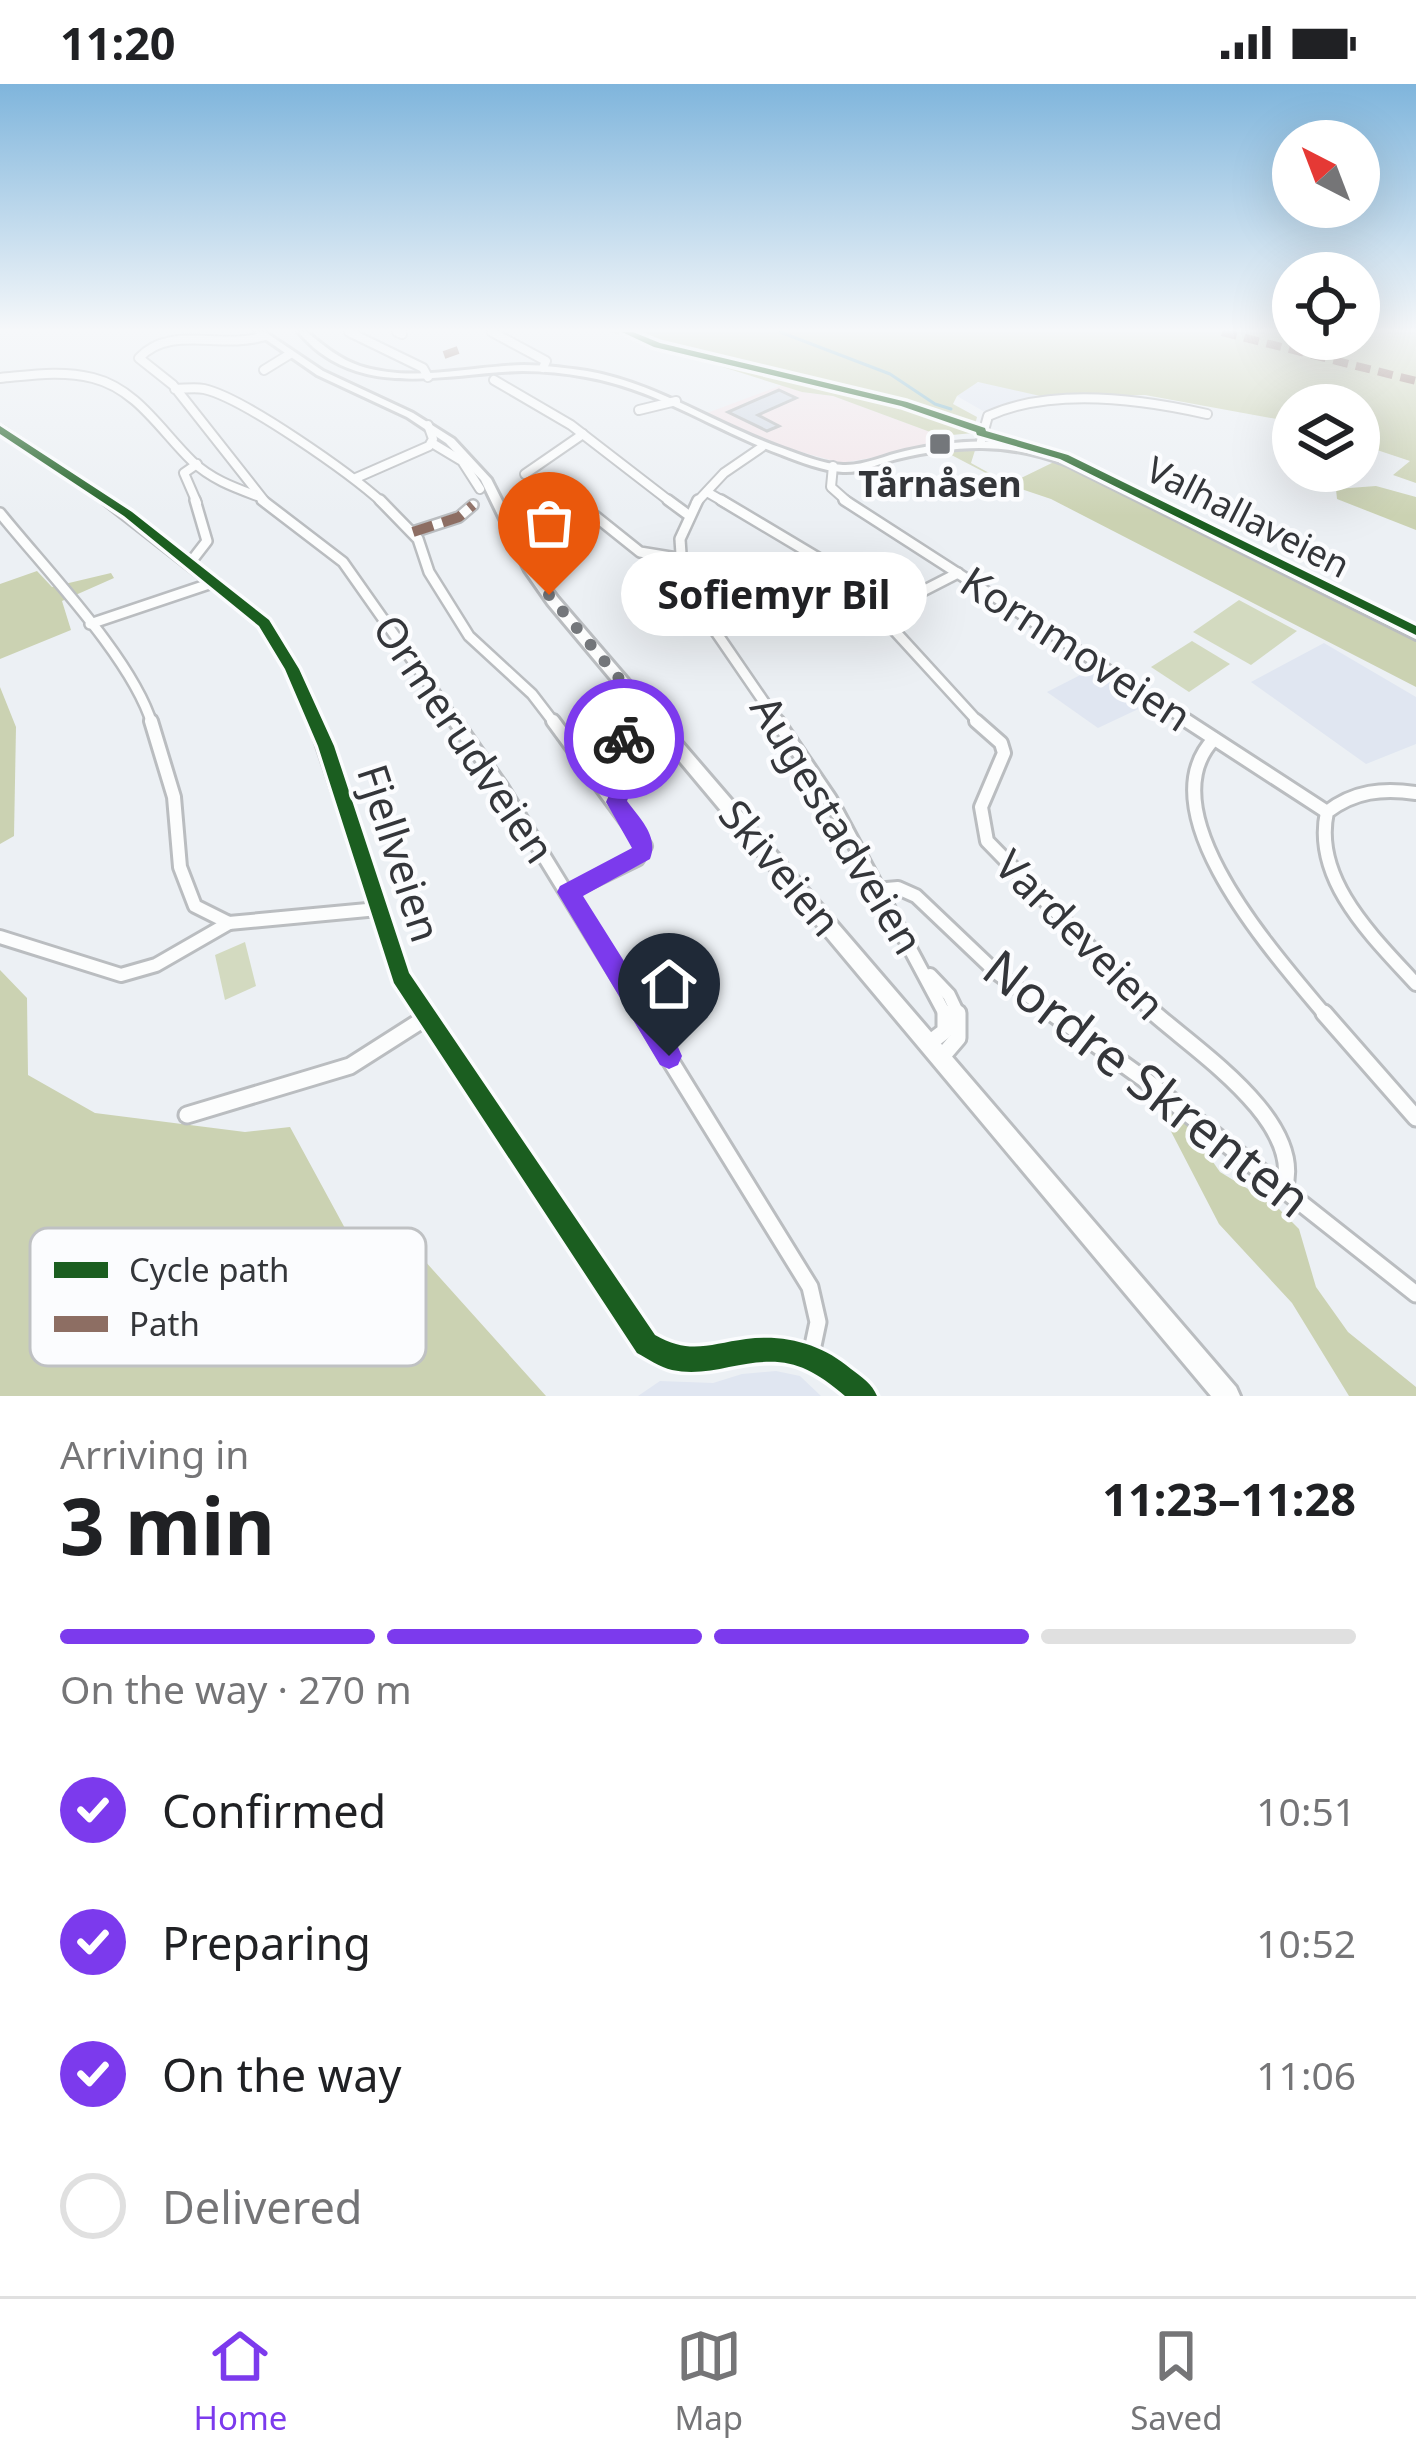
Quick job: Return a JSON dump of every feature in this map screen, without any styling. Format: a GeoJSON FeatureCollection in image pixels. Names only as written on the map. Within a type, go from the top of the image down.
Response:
{"type":"FeatureCollection","features":[{"type":"Feature","properties":{"kind":"street"},"geometry":{"type":"LineString","coordinates":[[129,393],[197,464],[223,484],[257,496]]}},
{"type":"Feature","properties":{"kind":"street","name":"Ormerudveien"},"geometry":{"type":"LineString","coordinates":[[178,393],[257,496],[343,562],[467,737],[568,892],[810,1287],[818,1311],[811,1355]]}},
{"type":"Feature","properties":{"kind":"street","name":"Skiveien"},"geometry":{"type":"LineString","coordinates":[[362,393],[428,424],[486,479],[531,572],[1227,1396]]}},
{"type":"Feature","properties":{"kind":"street"},"geometry":{"type":"LineString","coordinates":[[516,393],[584,434],[688,514]]}},
{"type":"Feature","properties":{"kind":"street","name":"Valhallaveien"},"geometry":{"type":"LineString","coordinates":[[653,393],[762,447],[840,464],[981,441],[1062,458],[1416,635]]}},
{"type":"Feature","properties":{"kind":"street"},"geometry":{"type":"LineString","coordinates":[[221,394],[356,478],[413,532],[429,572],[469,636],[519,680],[643,840],[643,853],[568,892]]}},
{"type":"Feature","properties":{"kind":"street"},"geometry":{"type":"LineString","coordinates":[[640,410],[676,401]]}},
{"type":"Feature","properties":{"kind":"street"},"geometry":{"type":"LineString","coordinates":[[981,441],[989,415],[1015,406],[1130,401],[1207,414]]}},
{"type":"Feature","properties":{"kind":"street"},"geometry":{"type":"LineString","coordinates":[[428,424],[432,443],[462,461],[480,488]]}},
{"type":"Feature","properties":{"kind":"street","name":"Fjellveien"},"geometry":{"type":"LineString","coordinates":[[0,429],[128,514],[252,611],[292,669],[343,790],[397,968],[618,1306],[655,1352],[691,1365],[766,1349],[811,1355]]}},
{"type":"Feature","properties":{"kind":"street"},"geometry":{"type":"LineString","coordinates":[[525,474],[584,434]]}},
{"type":"Feature","properties":{"kind":"street"},"geometry":{"type":"LineString","coordinates":[[356,478],[432,443]]}},
{"type":"Feature","properties":{"kind":"street"},"geometry":{"type":"LineString","coordinates":[[580,504],[640,552],[677,558],[679,529],[688,514],[762,447]]}},
{"type":"Feature","properties":{"kind":"street"},"geometry":{"type":"LineString","coordinates":[[190,563],[207,541],[184,473],[197,464]]}},
{"type":"Feature","properties":{"kind":"street","name":"Kornmoveien"},"geometry":{"type":"LineString","coordinates":[[840,464],[831,482],[842,498],[1327,812]]}},
{"type":"Feature","properties":{"kind":"street","name":"Vardeveien"},"geometry":{"type":"LineString","coordinates":[[707,492],[825,560],[880,613],[963,710],[1004,747],[980,803],[987,841],[1155,1014],[1239,1085],[1289,1156],[1291,1175],[1284,1190]]}},
{"type":"Feature","properties":{"kind":"street"},"geometry":{"type":"LineString","coordinates":[[413,532],[459,517],[473,505]]}},
{"type":"Feature","properties":{"kind":"street"},"geometry":{"type":"LineString","coordinates":[[0,513],[90,624],[146,704],[174,797],[185,888],[195,906],[229,923]]}},
{"type":"Feature","properties":{"kind":"street","name":"Augestadveien"},"geometry":{"type":"LineString","coordinates":[[677,558],[693,604],[818,779],[875,890],[925,970],[950,995],[962,1021],[958,1042],[934,1052]]}},
{"type":"Feature","properties":{"kind":"street"},"geometry":{"type":"LineString","coordinates":[[880,613],[958,573]]}},
{"type":"Feature","properties":{"kind":"street"},"geometry":{"type":"LineString","coordinates":[[90,624],[215,582]]}},
{"type":"Feature","properties":{"kind":"street"},"geometry":{"type":"LineString","coordinates":[[616,802],[624,784],[626,750],[610,692],[622,682]]}},
{"type":"Feature","properties":{"kind":"street"},"geometry":{"type":"LineString","coordinates":[[1214,739],[1194,770],[1191,799],[1207,843],[1267,941],[1353,1050],[1416,1118]]}},
{"type":"Feature","properties":{"kind":"street"},"geometry":{"type":"LineString","coordinates":[[1416,793],[1358,793],[1327,812],[1322,838],[1333,876],[1416,984]]}},
{"type":"Feature","properties":{"kind":"street","name":"Nordre Skrenten"},"geometry":{"type":"LineString","coordinates":[[875,890],[891,886],[916,896],[998,974],[1144,1079],[1416,1294]]}},
{"type":"Feature","properties":{"kind":"street"},"geometry":{"type":"LineString","coordinates":[[0,938],[121,975],[156,965],[229,923],[378,909]]}},
{"type":"Feature","properties":{"kind":"street"},"geometry":{"type":"LineString","coordinates":[[187,1115],[350,1066],[428,1017]]}},
{"type":"Feature","properties":{"kind":"street"},"geometry":{"type":"LineString","coordinates":[[811,1355],[864,1396]]}},
{"type":"Feature","properties":{"kind":"shaded area"},"geometry":{"type":"Polygon","coordinates":[[[760,393],[812,393],[833,396],[941,436],[936,447],[841,463],[750,438],[707,413],[760,393]]]}},
{"type":"Feature","properties":{"kind":"shaded area"},"geometry":{"type":"Polygon","coordinates":[[[1029,393],[1043,401],[983,411],[957,396],[1029,393]]]}},
{"type":"Feature","properties":{"kind":"shaded area"},"geometry":{"type":"Polygon","coordinates":[[[1324,643],[1416,697],[1416,744],[1366,764],[1251,682],[1324,643]]]}},
{"type":"Feature","properties":{"kind":"shaded area"},"geometry":{"type":"Polygon","coordinates":[[[1094,668],[1149,704],[1098,728],[1047,692],[1094,668]]]}},
{"type":"Feature","properties":{"kind":"shaded area"},"geometry":{"type":"Polygon","coordinates":[[[776,1371],[800,1376],[821,1396],[638,1396],[660,1381],[713,1383],[776,1371]]]}},
{"type":"Feature","properties":{"kind":"green space"},"geometry":{"type":"Polygon","coordinates":[[[812,393],[961,393],[953,404],[977,417],[973,433],[941,436],[833,396],[812,393]]]}},
{"type":"Feature","properties":{"kind":"green space"},"geometry":{"type":"Polygon","coordinates":[[[1028,393],[1272,393],[1272,418],[1145,395],[1049,398],[1028,393]]]}},
{"type":"Feature","properties":{"kind":"green space"},"geometry":{"type":"Polygon","coordinates":[[[1380,393],[1416,393],[1416,483],[1393,475],[1410,461],[1380,451],[1380,393]]]}},
{"type":"Feature","properties":{"kind":"green space"},"geometry":{"type":"Polygon","coordinates":[[[977,444],[971,463],[1009,484],[1058,460],[1272,570],[1416,637],[1416,687],[1051,499],[1009,485],[936,447],[977,444]]]}},
{"type":"Feature","properties":{"kind":"green space"},"geometry":{"type":"Polygon","coordinates":[[[1380,487],[1416,497],[1416,530],[1337,499],[1336,492],[1380,492],[1380,487]]]}},
{"type":"Feature","properties":{"kind":"green space"},"geometry":{"type":"Polygon","coordinates":[[[37,571],[52,587],[111,573],[114,578],[62,601],[71,630],[0,659],[0,584],[37,571]]]}},
{"type":"Feature","properties":{"kind":"green space"},"geometry":{"type":"Polygon","coordinates":[[[1239,600],[1297,631],[1251,665],[1193,632],[1239,600]]]}},
{"type":"Feature","properties":{"kind":"green space"},"geometry":{"type":"Polygon","coordinates":[[[1192,641],[1230,664],[1189,692],[1151,667],[1192,641]]]}},
{"type":"Feature","properties":{"kind":"green space"},"geometry":{"type":"Polygon","coordinates":[[[0,687],[16,727],[14,836],[0,844],[0,687]]]}},
{"type":"Feature","properties":{"kind":"green space"},"geometry":{"type":"Polygon","coordinates":[[[245,942],[256,986],[225,1000],[215,955],[245,942]]]}},
{"type":"Feature","properties":{"kind":"green space"},"geometry":{"type":"Polygon","coordinates":[[[0,970],[27,998],[28,1075],[95,1113],[245,1132],[290,1127],[345,1228],[30,1228],[30,1366],[426,1366],[426,1262],[546,1396],[0,1396],[0,970]]]}},
{"type":"Feature","properties":{"kind":"green space"},"geometry":{"type":"Polygon","coordinates":[[[1169,1108],[1180,1115],[1220,1172],[1276,1206],[1299,1229],[1316,1287],[1348,1332],[1416,1387],[1416,1396],[1349,1396],[1292,1303],[1219,1224],[1163,1116],[1169,1108]]]}},
{"type":"Feature","properties":{"kind":"building"},"geometry":{"type":"Polygon","coordinates":[[[772,393],[796,398],[758,415],[779,426],[767,431],[728,412],[772,393]]]}},
{"type":"Feature","properties":{"kind":"waterway"},"geometry":{"type":"LineString","coordinates":[[919,393],[951,409]]}},
{"type":"Feature","properties":{"kind":"marked path"},"geometry":{"type":"LineString","coordinates":[[413,532],[459,517],[473,505]]}},
{"type":"Feature","properties":{"kind":"cycle path"},"geometry":{"type":"LineString","coordinates":[[859,393],[1064,457],[1416,631]]}},
{"type":"Feature","properties":{"kind":"cycle path"},"geometry":{"type":"LineString","coordinates":[[0,429],[128,514],[264,623],[292,669],[326,746],[401,977],[646,1344],[670,1357],[694,1360],[770,1349],[799,1353],[830,1367],[864,1396]]}},
{"type":"Feature","properties":{"kind":"way so far"},"geometry":{"type":"LineString","coordinates":[[549,595],[622,682],[611,689],[610,700],[624,739]]}},
{"type":"Feature","properties":{"kind":"place","name":"Tårnåsen"},"geometry":{"type":"Point","coordinates":[940,444]}},
{"type":"Feature","properties":{"kind":"place","name":"Sofiemyr Bil"},"geometry":{"type":"Point","coordinates":[549,595]}},
{"type":"Feature","properties":{"kind":"route"},"geometry":{"type":"LineString","coordinates":[[624,739],[624,784],[616,802],[643,840],[643,853],[568,892],[669,1056]]}}]}
